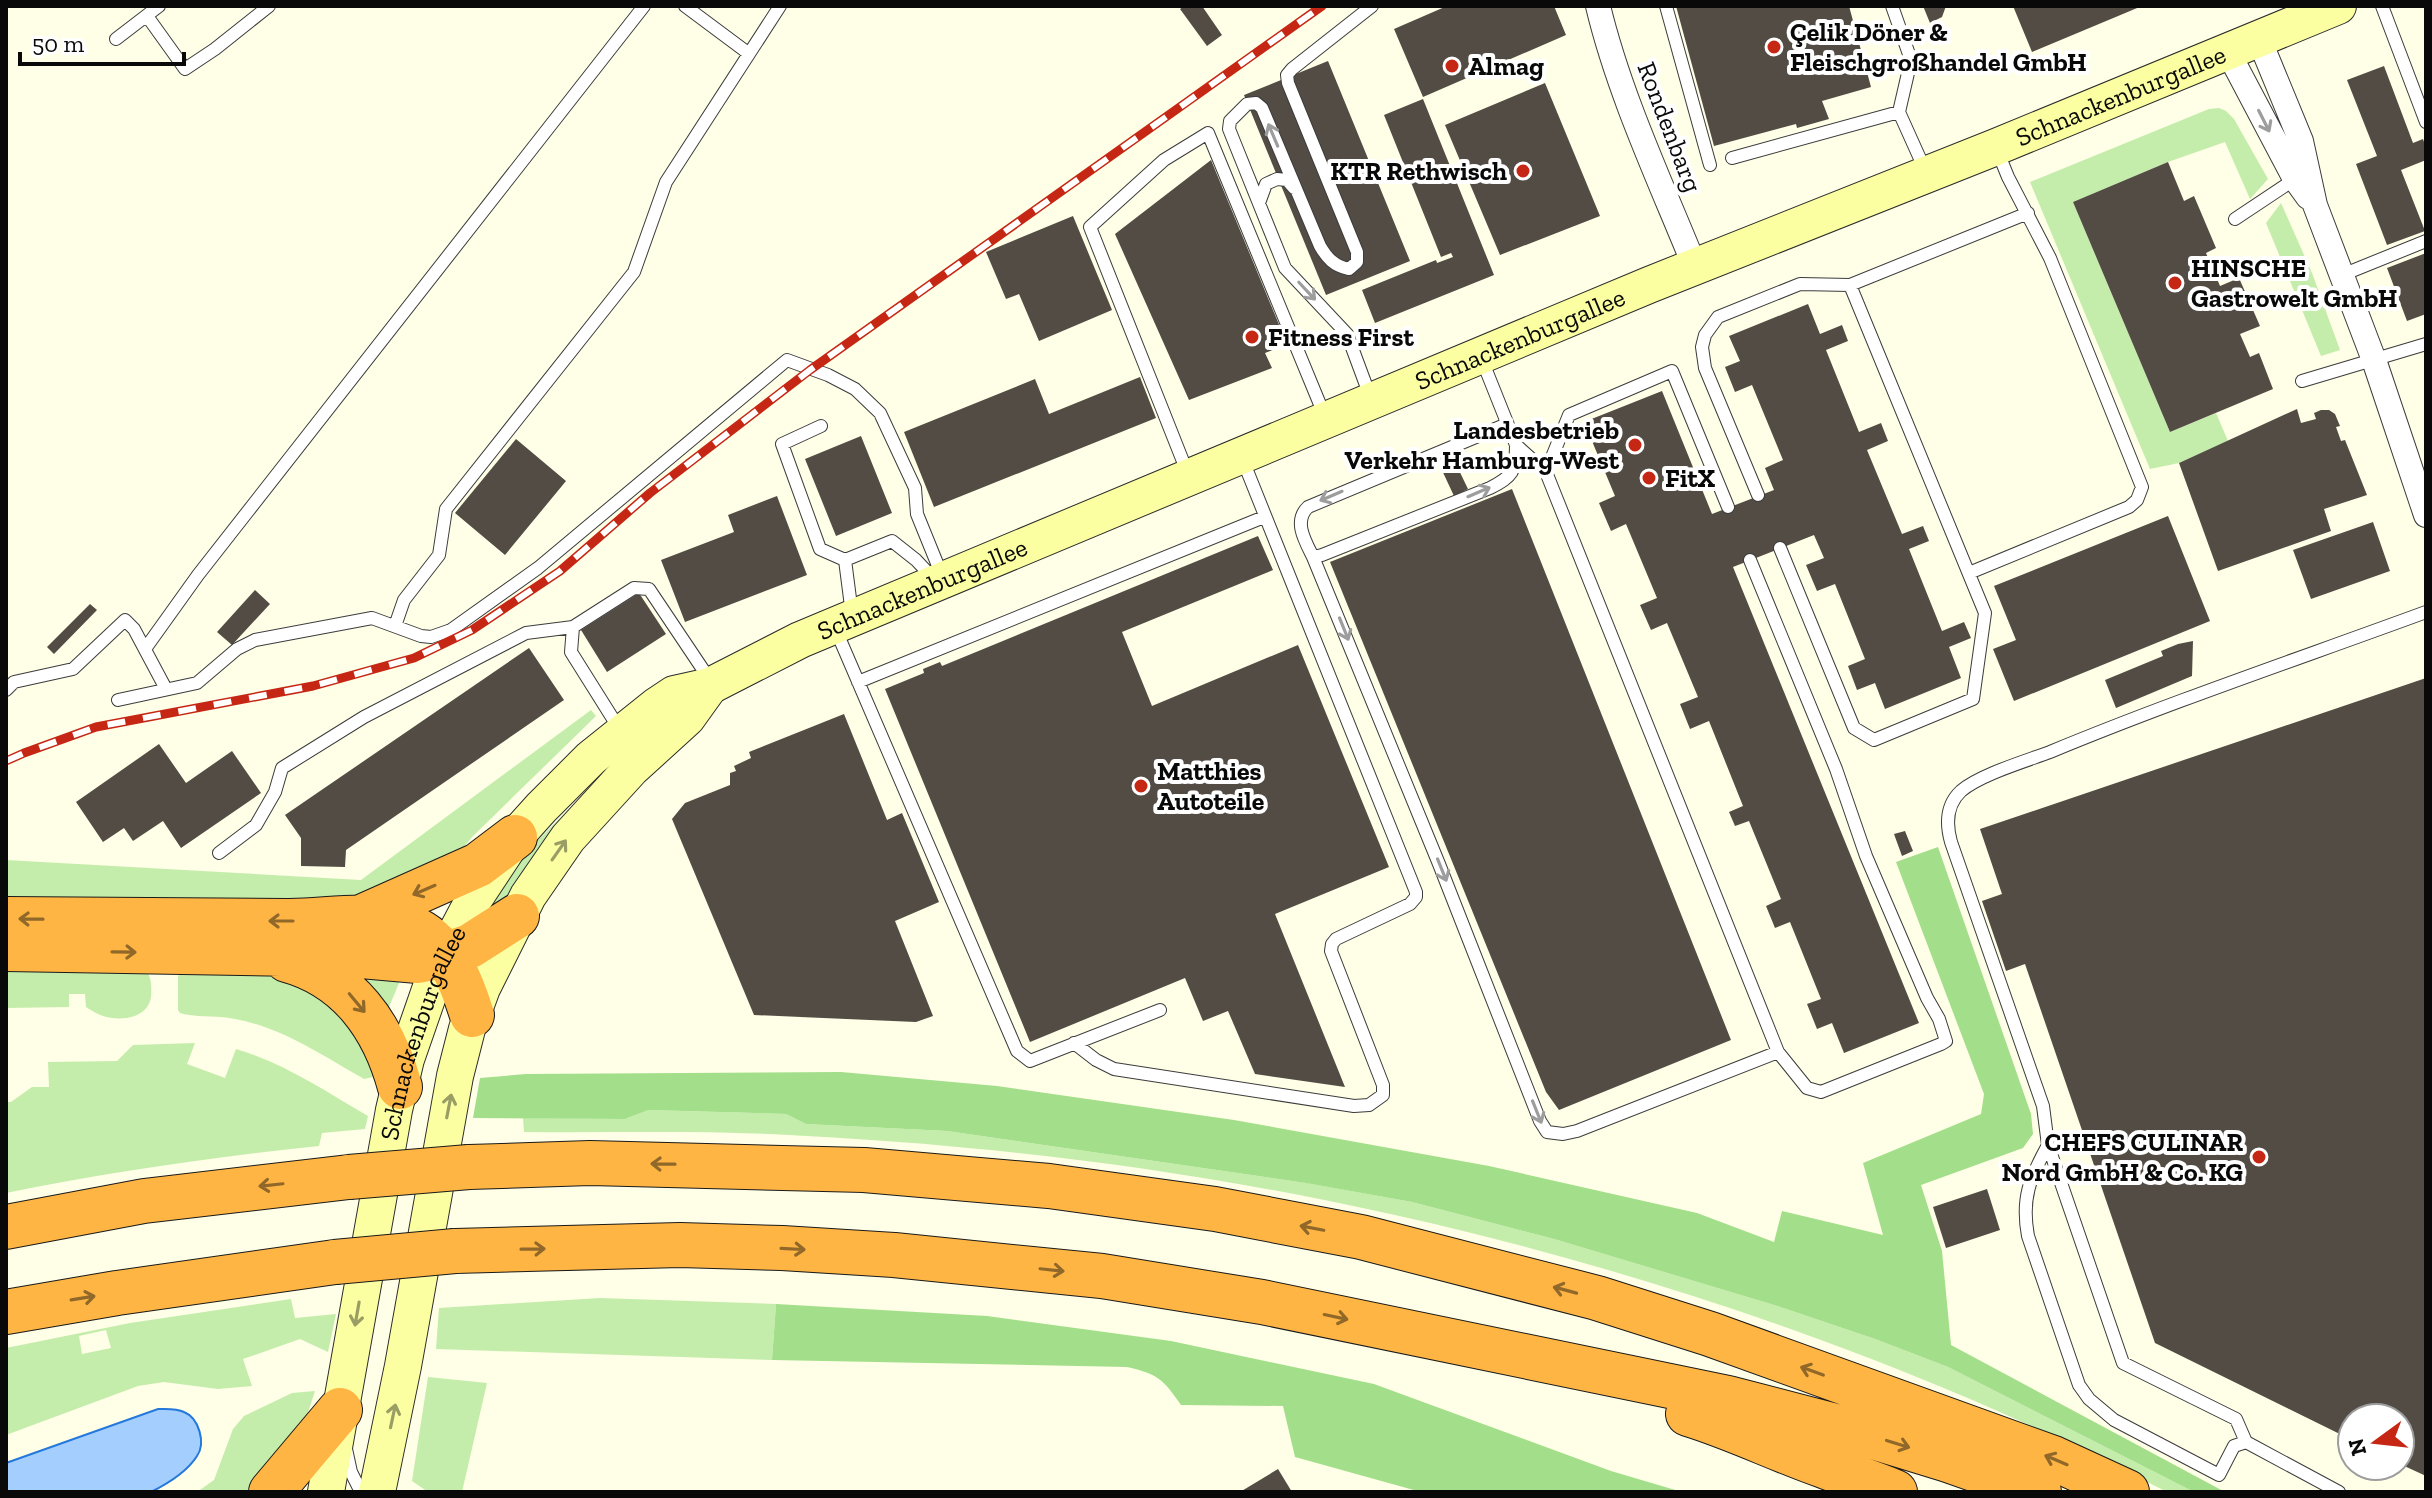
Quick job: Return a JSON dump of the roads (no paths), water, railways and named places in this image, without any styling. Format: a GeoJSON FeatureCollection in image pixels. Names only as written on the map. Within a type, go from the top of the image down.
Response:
{"type":"FeatureCollection","features":[{"type":"Feature","properties":{"kind":"highway"},"geometry":{"type":"LineString","coordinates":[[359,918],[478,865],[515,837]]}},
{"type":"Feature","properties":{"kind":"highway"},"geometry":{"type":"LineString","coordinates":[[6,949],[350,955],[418,961],[477,942],[517,916]]}},
{"type":"Feature","properties":{"kind":"highway"},"geometry":{"type":"LineString","coordinates":[[6,919],[311,922],[376,918],[405,924],[427,936],[461,982],[472,1015]]}},
{"type":"Feature","properties":{"kind":"highway"},"geometry":{"type":"LineString","coordinates":[[265,954],[323,974],[351,995],[389,1052],[400,1087]]}},
{"type":"Feature","properties":{"kind":"highway"},"geometry":{"type":"LineString","coordinates":[[6,1227],[144,1201],[349,1177],[469,1167],[590,1163],[864,1170],[1049,1186],[1215,1209],[1347,1234],[1597,1298],[1710,1334],[2053,1458],[2127,1492]]}},
{"type":"Feature","properties":{"kind":"highway"},"geometry":{"type":"LineString","coordinates":[[6,1312],[335,1262],[455,1251],[680,1245],[782,1248],[966,1261],[1102,1276],[1262,1302],[1585,1367],[1758,1405],[1847,1429],[1934,1455],[2039,1492]]}},
{"type":"Feature","properties":{"kind":"highway"},"geometry":{"type":"LineString","coordinates":[[1441,1339],[1713,1421],[1895,1492]]}},
{"type":"Feature","properties":{"kind":"highway"},"geometry":{"type":"LineString","coordinates":[[271,1492],[340,1410]]}},
{"type":"Feature","properties":{"kind":"main road","name":"Schnackenburgallee"},"geometry":{"type":"LineString","coordinates":[[326,1492],[375,1209],[400,1087],[424,1003],[444,955],[474,899],[515,837],[591,758],[674,694],[712,685],[759,659],[843,622],[1326,419],[2338,6]]}},
{"type":"Feature","properties":{"kind":"main road","name":"Schnackenburgallee"},"geometry":{"type":"LineString","coordinates":[[378,1488],[403,1366],[447,1114],[472,1015],[492,965],[528,896],[568,838],[631,769],[687,718],[712,685]]}},
{"type":"Feature","properties":{"kind":"street","name":"Rondenbarg"},"geometry":{"type":"LineString","coordinates":[[1598,6],[1622,85],[1695,267]]}},
{"type":"Feature","properties":{"kind":"street"},"geometry":{"type":"LineString","coordinates":[[2243,46],[2295,179],[2315,205]]}},
{"type":"Feature","properties":{"kind":"street"},"geometry":{"type":"LineString","coordinates":[[2243,46],[2301,141],[2315,205],[2374,360],[2426,515]]}},
{"type":"Feature","properties":{"kind":"lane"},"geometry":{"type":"LineString","coordinates":[[116,39],[159,6]]}},
{"type":"Feature","properties":{"kind":"lane"},"geometry":{"type":"LineString","coordinates":[[147,16],[185,69],[269,6]]}},
{"type":"Feature","properties":{"kind":"lane"},"geometry":{"type":"LineString","coordinates":[[145,649],[198,575],[644,6]]}},
{"type":"Feature","properties":{"kind":"lane"},"geometry":{"type":"LineString","coordinates":[[685,6],[748,53]]}},
{"type":"Feature","properties":{"kind":"lane"},"geometry":{"type":"LineString","coordinates":[[395,626],[404,600],[439,555],[446,509],[634,272],[666,182],[780,6]]}},
{"type":"Feature","properties":{"kind":"lane"},"geometry":{"type":"LineString","coordinates":[[1372,6],[1287,75],[1357,252],[1357,262],[1349,269],[1327,259],[1262,108],[1256,103],[1247,104],[1230,121],[1229,129],[1285,268],[1347,334],[1372,400]]}},
{"type":"Feature","properties":{"kind":"lane"},"geometry":{"type":"LineString","coordinates":[[1666,6],[1710,165]]}},
{"type":"Feature","properties":{"kind":"lane"},"geometry":{"type":"LineString","coordinates":[[1892,6],[1911,60],[1899,112],[1927,175]]}},
{"type":"Feature","properties":{"kind":"lane"},"geometry":{"type":"LineString","coordinates":[[2382,6],[2426,122]]}},
{"type":"Feature","properties":{"kind":"lane"},"geometry":{"type":"LineString","coordinates":[[1732,158],[1899,112]]}},
{"type":"Feature","properties":{"kind":"lane"},"geometry":{"type":"LineString","coordinates":[[1189,477],[1090,227],[1164,160],[1208,133],[1326,419]]}},
{"type":"Feature","properties":{"kind":"lane"},"geometry":{"type":"LineString","coordinates":[[1969,573],[2129,507],[2137,500],[2142,487],[2050,258],[1996,147]]}},
{"type":"Feature","properties":{"kind":"lane"},"geometry":{"type":"LineString","coordinates":[[1259,204],[1266,184],[1277,179],[1287,180],[1298,194]]}},
{"type":"Feature","properties":{"kind":"lane"},"geometry":{"type":"LineString","coordinates":[[2235,219],[2295,179]]}},
{"type":"Feature","properties":{"kind":"lane"},"geometry":{"type":"LineString","coordinates":[[1758,495],[1705,368],[1702,347],[1705,335],[1718,317],[1800,284],[1850,285],[2028,213]]}},
{"type":"Feature","properties":{"kind":"lane"},"geometry":{"type":"LineString","coordinates":[[2342,275],[2426,241]]}},
{"type":"Feature","properties":{"kind":"lane"},"geometry":{"type":"LineString","coordinates":[[1780,548],[1854,728],[1874,740],[1973,699],[1985,613],[1850,285]]}},
{"type":"Feature","properties":{"kind":"lane"},"geometry":{"type":"LineString","coordinates":[[2302,381],[2426,344]]}},
{"type":"Feature","properties":{"kind":"lane"},"geometry":{"type":"LineString","coordinates":[[1313,557],[1331,553],[1502,482],[1513,474],[1516,445],[1480,356]]}},
{"type":"Feature","properties":{"kind":"lane"},"geometry":{"type":"LineString","coordinates":[[118,700],[197,683],[237,649],[255,640],[372,618],[421,636],[431,637],[451,630],[538,568],[787,360],[855,389],[880,413],[915,488],[917,514],[940,581]]}},
{"type":"Feature","properties":{"kind":"lane"},"geometry":{"type":"LineString","coordinates":[[1546,472],[1569,415],[1672,371],[1728,507]]}},
{"type":"Feature","properties":{"kind":"lane"},"geometry":{"type":"LineString","coordinates":[[1507,424],[1308,507],[1300,514],[1299,520],[1540,1121],[1547,1132],[1563,1134],[1597,1124],[1778,1052]]}},
{"type":"Feature","properties":{"kind":"lane"},"geometry":{"type":"LineString","coordinates":[[821,426],[782,444],[820,549],[845,560],[892,541],[940,581]]}},
{"type":"Feature","properties":{"kind":"lane"},"geometry":{"type":"LineString","coordinates":[[1516,445],[1546,472],[1778,1052],[1807,1088],[1821,1092],[1946,1041],[1866,856],[1836,769],[1750,560]]}},
{"type":"Feature","properties":{"kind":"lane"},"geometry":{"type":"LineString","coordinates":[[1074,1043],[1114,1069],[1354,1106],[1369,1105],[1383,1095],[1383,1085],[1331,951],[1332,944],[1336,939],[1410,904],[1416,892],[1241,455]]}},
{"type":"Feature","properties":{"kind":"lane"},"geometry":{"type":"LineString","coordinates":[[858,682],[1264,517]]}},
{"type":"Feature","properties":{"kind":"lane"},"geometry":{"type":"LineString","coordinates":[[845,560],[843,622],[858,682],[1017,1051],[1030,1061],[1160,1010]]}},
{"type":"Feature","properties":{"kind":"lane"},"geometry":{"type":"LineString","coordinates":[[219,853],[256,825],[275,792],[282,768],[364,717],[526,633],[573,627],[634,588],[649,589],[712,685]]}},
{"type":"Feature","properties":{"kind":"lane"},"geometry":{"type":"LineString","coordinates":[[2339,1492],[2246,1442],[2236,1419],[2123,1363],[2048,1145],[2043,1106],[1948,831],[1949,812],[1957,796],[1971,784],[2073,742],[2426,612]]}},
{"type":"Feature","properties":{"kind":"lane"},"geometry":{"type":"LineString","coordinates":[[6,690],[14,682],[73,669],[125,620],[134,629],[166,689]]}},
{"type":"Feature","properties":{"kind":"lane"},"geometry":{"type":"LineString","coordinates":[[573,627],[571,652],[622,733]]}},
{"type":"Feature","properties":{"kind":"lane"},"geometry":{"type":"LineString","coordinates":[[2048,1145],[2028,1185],[2026,1223],[2079,1385],[2101,1411],[2114,1420],[2219,1475],[2234,1446],[2246,1442]]}},
{"type":"Feature","properties":{"kind":"lane"},"geometry":{"type":"LineString","coordinates":[[340,1410],[351,1472],[378,1488]]}},
{"type":"Feature","properties":{"kind":"water"},"geometry":{"type":"Polygon","coordinates":[[[158,1409],[178,1410],[189,1415],[197,1425],[201,1444],[200,1451],[188,1467],[157,1489],[151,1492],[6,1492],[6,1463],[158,1409]]]}},
{"type":"Feature","properties":{"kind":"railway"},"geometry":{"type":"LineString","coordinates":[[6,761],[96,727],[313,686],[414,658],[472,630],[560,571],[650,493],[810,370],[1322,6]]}},
{"type":"Feature","properties":{"kind":"place","name":"Çelik Döner & Fleischgroßhandel GmbH"},"geometry":{"type":"Point","coordinates":[1774,47]}},
{"type":"Feature","properties":{"kind":"place","name":"Almag"},"geometry":{"type":"Point","coordinates":[1452,66]}},
{"type":"Feature","properties":{"kind":"place","name":"KTR Rethwisch"},"geometry":{"type":"Point","coordinates":[1523,171]}},
{"type":"Feature","properties":{"kind":"place","name":"HINSCHE Gastrowelt GmbH"},"geometry":{"type":"Point","coordinates":[2175,283]}},
{"type":"Feature","properties":{"kind":"place","name":"Fitness First"},"geometry":{"type":"Point","coordinates":[1252,337]}},
{"type":"Feature","properties":{"kind":"place","name":"Landesbetrieb Verkehr Hamburg-West"},"geometry":{"type":"Point","coordinates":[1635,445]}},
{"type":"Feature","properties":{"kind":"place","name":"FitX"},"geometry":{"type":"Point","coordinates":[1649,478]}},
{"type":"Feature","properties":{"kind":"place","name":"Matthies Autoteile"},"geometry":{"type":"Point","coordinates":[1141,786]}},
{"type":"Feature","properties":{"kind":"place","name":"CHEFS CULINAR Nord GmbH & Co. KG"},"geometry":{"type":"Point","coordinates":[2259,1157]}}]}
